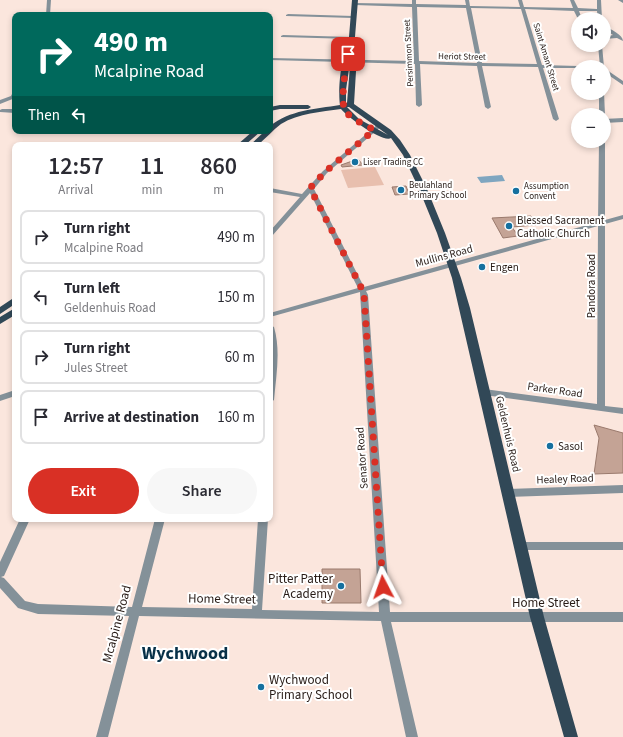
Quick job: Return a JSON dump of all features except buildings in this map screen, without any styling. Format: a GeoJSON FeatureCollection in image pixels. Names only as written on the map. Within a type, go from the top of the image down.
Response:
{"type":"FeatureCollection","features":[{"type":"Feature","properties":{"kind":"main road"},"geometry":{"type":"LineString","coordinates":[[347,104],[350,61],[348,52],[351,49],[355,2]]}},
{"type":"Feature","properties":{"kind":"main road"},"geometry":{"type":"LineString","coordinates":[[273,109],[347,104]]}},
{"type":"Feature","properties":{"kind":"main road"},"geometry":{"type":"LineString","coordinates":[[273,116],[285,118],[347,104]]}},
{"type":"Feature","properties":{"kind":"main road","name":"Geldenhuis Road"},"geometry":{"type":"LineString","coordinates":[[377,128],[350,115],[345,111],[347,104],[360,112],[377,128],[400,145],[409,160],[454,265],[465,305],[537,617],[571,737]]}},
{"type":"Feature","properties":{"kind":"main road"},"geometry":{"type":"LineString","coordinates":[[273,116],[308,107]]}},
{"type":"Feature","properties":{"kind":"main road"},"geometry":{"type":"LineString","coordinates":[[318,111],[350,115]]}},
{"type":"Feature","properties":{"kind":"main road"},"geometry":{"type":"LineString","coordinates":[[273,127],[285,118]]}},
{"type":"Feature","properties":{"kind":"main road"},"geometry":{"type":"LineString","coordinates":[[244,142],[254,134]]}},
{"type":"Feature","properties":{"kind":"main road"},"geometry":{"type":"LineString","coordinates":[[257,142],[265,134]]}},
{"type":"Feature","properties":{"kind":"main road"},"geometry":{"type":"LineString","coordinates":[[0,310],[12,302]]}},
{"type":"Feature","properties":{"kind":"main road"},"geometry":{"type":"LineString","coordinates":[[0,321],[12,313]]}},
{"type":"Feature","properties":{"kind":"street"},"geometry":{"type":"LineString","coordinates":[[48,12],[49,0]]}},
{"type":"Feature","properties":{"kind":"street"},"geometry":{"type":"LineString","coordinates":[[467,0],[478,65],[488,107]]}},
{"type":"Feature","properties":{"kind":"street","name":"Saint Amant Street"},"geometry":{"type":"LineString","coordinates":[[520,0],[556,119]]}},
{"type":"Feature","properties":{"kind":"street"},"geometry":{"type":"LineString","coordinates":[[572,0],[576,12]]}},
{"type":"Feature","properties":{"kind":"street"},"geometry":{"type":"LineString","coordinates":[[355,2],[600,10],[599,0]]}},
{"type":"Feature","properties":{"kind":"street","name":"Persimmon Street"},"geometry":{"type":"LineString","coordinates":[[414,3],[419,105]]}},
{"type":"Feature","properties":{"kind":"street"},"geometry":{"type":"LineString","coordinates":[[288,16],[353,17]]}},
{"type":"Feature","properties":{"kind":"street"},"geometry":{"type":"LineString","coordinates":[[611,31],[621,36],[623,40]]}},
{"type":"Feature","properties":{"kind":"street"},"geometry":{"type":"LineString","coordinates":[[283,36],[352,38]]}},
{"type":"Feature","properties":{"kind":"street"},"geometry":{"type":"LineString","coordinates":[[611,37],[621,36]]}},
{"type":"Feature","properties":{"kind":"street"},"geometry":{"type":"LineString","coordinates":[[597,52],[600,59]]}},
{"type":"Feature","properties":{"kind":"street"},"geometry":{"type":"LineString","coordinates":[[600,52],[600,59]]}},
{"type":"Feature","properties":{"kind":"street","name":"Heriot Street"},"geometry":{"type":"LineString","coordinates":[[273,59],[571,67]]}},
{"type":"Feature","properties":{"kind":"street"},"geometry":{"type":"LineString","coordinates":[[611,75],[623,83]]}},
{"type":"Feature","properties":{"kind":"street"},"geometry":{"type":"LineString","coordinates":[[0,102],[12,96]]}},
{"type":"Feature","properties":{"kind":"street"},"geometry":{"type":"LineString","coordinates":[[2,111],[12,111]]}},
{"type":"Feature","properties":{"kind":"street"},"geometry":{"type":"LineString","coordinates":[[611,121],[623,120]]}},
{"type":"Feature","properties":{"kind":"street"},"geometry":{"type":"LineString","coordinates":[[273,231],[325,172],[377,128]]}},
{"type":"Feature","properties":{"kind":"street","name":"Pandora Road"},"geometry":{"type":"LineString","coordinates":[[601,408],[602,148]]}},
{"type":"Feature","properties":{"kind":"street","name":"Senator Road"},"geometry":{"type":"LineString","coordinates":[[310,188],[362,289],[386,617],[412,737]]}},
{"type":"Feature","properties":{"kind":"street"},"geometry":{"type":"LineString","coordinates":[[273,191],[303,196]]}},
{"type":"Feature","properties":{"kind":"street","name":"Mullins Road"},"geometry":{"type":"LineString","coordinates":[[273,314],[623,217]]}},
{"type":"Feature","properties":{"kind":"street","name":"Parker Road"},"geometry":{"type":"LineString","coordinates":[[484,392],[623,411]]}},
{"type":"Feature","properties":{"kind":"street"},"geometry":{"type":"LineString","coordinates":[[0,398],[12,394]]}},
{"type":"Feature","properties":{"kind":"street","name":"Healey Road"},"geometry":{"type":"LineString","coordinates":[[508,493],[623,489]]}},
{"type":"Feature","properties":{"kind":"street"},"geometry":{"type":"LineString","coordinates":[[0,573],[24,522]]}},
{"type":"Feature","properties":{"kind":"street","name":"Mcalpine Road"},"geometry":{"type":"LineString","coordinates":[[102,737],[159,522]]}},
{"type":"Feature","properties":{"kind":"street"},"geometry":{"type":"LineString","coordinates":[[257,614],[263,522]]}},
{"type":"Feature","properties":{"kind":"street"},"geometry":{"type":"LineString","coordinates":[[520,546],[623,546]]}},
{"type":"Feature","properties":{"kind":"street","name":"Home Street"},"geometry":{"type":"LineString","coordinates":[[0,581],[22,605],[30,608],[57,610],[386,617],[623,617]]}},
{"type":"Feature","properties":{"kind":"shaded area"},"geometry":{"type":"Polygon","coordinates":[[[375,167],[384,185],[348,188],[341,170],[375,167]]]}},
{"type":"Feature","properties":{"kind":"water"},"geometry":{"type":"Polygon","coordinates":[[[502,175],[505,181],[481,183],[477,177],[502,175]]]}},
{"type":"Feature","properties":{"kind":"place","name":"Liser Trading CC"},"geometry":{"type":"Point","coordinates":[355,162]}},
{"type":"Feature","properties":{"kind":"place","name":"Beulahland Primary School"},"geometry":{"type":"Point","coordinates":[401,190]}},
{"type":"Feature","properties":{"kind":"place","name":"Assumption Convent"},"geometry":{"type":"Point","coordinates":[516,191]}},
{"type":"Feature","properties":{"kind":"place","name":"Blessed Sacrament Catholic Church"},"geometry":{"type":"Point","coordinates":[509,226]}},
{"type":"Feature","properties":{"kind":"place","name":"Engen"},"geometry":{"type":"Point","coordinates":[482,267]}},
{"type":"Feature","properties":{"kind":"place","name":"Sasol"},"geometry":{"type":"Point","coordinates":[550,446]}},
{"type":"Feature","properties":{"kind":"place","name":"Pitter Patter Academy"},"geometry":{"type":"Point","coordinates":[341,586]}},
{"type":"Feature","properties":{"kind":"place","name":"Wychwood Primary School"},"geometry":{"type":"Point","coordinates":[261,687]}},
{"type":"Feature","properties":{"kind":"district","name":"Wychwood"},"geometry":{"type":"Point","coordinates":[185,653]}},
{"type":"Feature","properties":{"kind":"route"},"geometry":{"type":"LineString","coordinates":[[348,54],[343,98],[344,109],[350,115],[374,130],[348,154],[325,172],[310,188],[364,295],[371,422],[383,587]]}}]}
